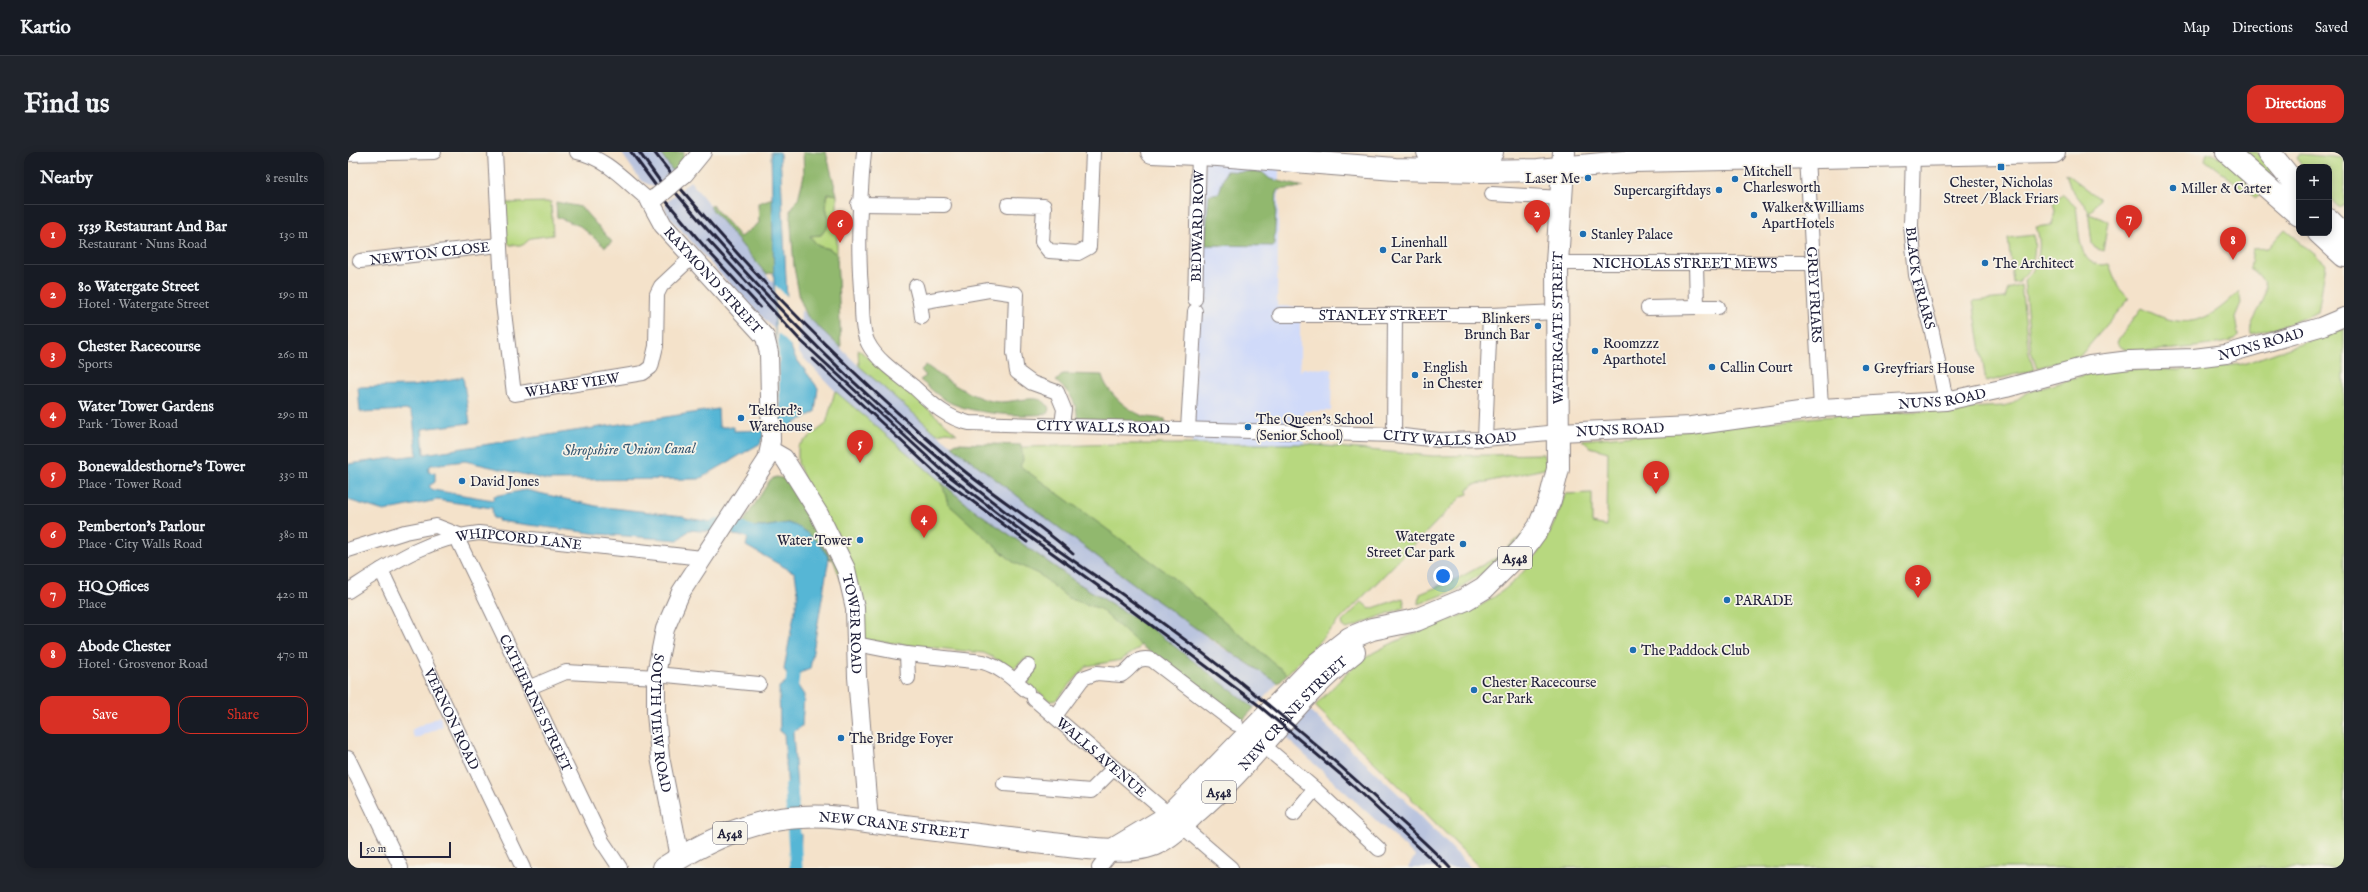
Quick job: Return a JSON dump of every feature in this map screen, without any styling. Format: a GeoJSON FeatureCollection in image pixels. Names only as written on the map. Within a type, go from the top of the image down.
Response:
{"type":"FeatureCollection","features":[{"type":"Feature","properties":{"kind":"main road"},"geometry":{"type":"LineString","coordinates":[[1152,152],[1212,153],[1395,169],[1482,171],[1538,170],[1563,159],[1634,161],[1879,154],[2054,152]]}},
{"type":"Feature","properties":{"kind":"main road"},"geometry":{"type":"LineString","coordinates":[[1428,152],[1492,152]]}},
{"type":"Feature","properties":{"kind":"main road"},"geometry":{"type":"LineString","coordinates":[[2227,152],[2296,212]]}},
{"type":"Feature","properties":{"kind":"main road"},"geometry":{"type":"LineString","coordinates":[[2269,152],[2296,184]]}},
{"type":"Feature","properties":{"kind":"main road","name":"WATERGATE STREET"},"geometry":{"type":"LineString","coordinates":[[1558,457],[1557,263],[1562,198],[1563,159]]}},
{"type":"Feature","properties":{"kind":"main road"},"geometry":{"type":"LineString","coordinates":[[1538,170],[1551,178],[1562,198]]}},
{"type":"Feature","properties":{"kind":"main road"},"geometry":{"type":"LineString","coordinates":[[2332,223],[2344,235]]}},
{"type":"Feature","properties":{"kind":"main road"},"geometry":{"type":"LineString","coordinates":[[2322,236],[2344,256]]}},
{"type":"Feature","properties":{"kind":"main road","name":"NEW CRANE STREET"},"geometry":{"type":"LineString","coordinates":[[672,863],[732,832],[765,822],[794,818],[869,822],[1084,848],[1114,849],[1175,821],[1250,734],[1318,663],[1350,638],[1372,629],[1416,620],[1464,600],[1484,588],[1524,549],[1539,527],[1550,500],[1558,469],[1558,457]]}},
{"type":"Feature","properties":{"kind":"street"},"geometry":{"type":"LineString","coordinates":[[348,154],[434,152]]}},
{"type":"Feature","properties":{"kind":"street","name":"WHARF VIEW"},"geometry":{"type":"LineString","coordinates":[[495,152],[503,304],[514,394],[643,373],[651,367],[656,346],[658,294],[662,286],[692,257]]}},
{"type":"Feature","properties":{"kind":"street","name":"RAYMOND STREET"},"geometry":{"type":"LineString","coordinates":[[577,152],[594,157],[607,165],[653,199],[663,225],[765,337],[769,354],[769,413],[771,445]]}},
{"type":"Feature","properties":{"kind":"street"},"geometry":{"type":"LineString","coordinates":[[653,199],[684,174],[702,152]]}},
{"type":"Feature","properties":{"kind":"street","name":"CITY WALLS ROAD"},"geometry":{"type":"LineString","coordinates":[[864,152],[858,204],[858,257],[862,312],[868,342],[877,355],[944,414],[956,420],[969,423],[1394,435],[1439,440],[1485,439],[1559,432]]}},
{"type":"Feature","properties":{"kind":"street"},"geometry":{"type":"LineString","coordinates":[[1008,205],[1044,206],[1042,242],[1049,251],[1078,252],[1089,247],[1093,152]]}},
{"type":"Feature","properties":{"kind":"street","name":"BEDWARD ROW"},"geometry":{"type":"LineString","coordinates":[[1188,429],[1195,305],[1212,153]]}},
{"type":"Feature","properties":{"kind":"street","name":"BLACK FRIARS"},"geometry":{"type":"LineString","coordinates":[[1913,154],[1911,226],[1916,275],[1932,332],[1946,401]]}},
{"type":"Feature","properties":{"kind":"street","name":"GREY FRIARS"},"geometry":{"type":"LineString","coordinates":[[1807,157],[1821,408]]}},
{"type":"Feature","properties":{"kind":"street"},"geometry":{"type":"LineString","coordinates":[[1492,194],[1562,198]]}},
{"type":"Feature","properties":{"kind":"street"},"geometry":{"type":"LineString","coordinates":[[858,204],[944,205]]}},
{"type":"Feature","properties":{"kind":"street","name":"NEWTON CLOSE"},"geometry":{"type":"LineString","coordinates":[[360,261],[499,245]]}},
{"type":"Feature","properties":{"kind":"street","name":"NICHOLAS STREET MEWS"},"geometry":{"type":"LineString","coordinates":[[1557,263],[1813,263]]}},
{"type":"Feature","properties":{"kind":"street"},"geometry":{"type":"LineString","coordinates":[[1696,264],[1697,307]]}},
{"type":"Feature","properties":{"kind":"street"},"geometry":{"type":"LineString","coordinates":[[916,286],[922,317]]}},
{"type":"Feature","properties":{"kind":"street"},"geometry":{"type":"LineString","coordinates":[[920,302],[989,290],[1016,294],[1014,353],[1018,372],[1032,383],[1058,392],[1064,409],[1062,425]]}},
{"type":"Feature","properties":{"kind":"street"},"geometry":{"type":"LineString","coordinates":[[1648,308],[1718,307]]}},
{"type":"Feature","properties":{"kind":"street","name":"NUNS ROAD"},"geometry":{"type":"LineString","coordinates":[[2320,327],[2344,307]]}},
{"type":"Feature","properties":{"kind":"street","name":"STANLEY STREET"},"geometry":{"type":"LineString","coordinates":[[1280,315],[1490,315],[1558,312]]}},
{"type":"Feature","properties":{"kind":"street"},"geometry":{"type":"LineString","coordinates":[[1394,435],[1395,315]]}},
{"type":"Feature","properties":{"kind":"street"},"geometry":{"type":"LineString","coordinates":[[1485,439],[1490,315]]}},
{"type":"Feature","properties":{"kind":"street","name":"NUNS ROAD"},"geometry":{"type":"LineString","coordinates":[[1559,432],[1691,426],[1821,408],[1946,401],[2006,388],[2090,366],[2130,360],[2194,358],[2226,354],[2320,327],[2344,317]]}},
{"type":"Feature","properties":{"kind":"street","name":"SOUTH VIEW ROAD"},"geometry":{"type":"LineString","coordinates":[[672,863],[656,713],[656,675],[664,629],[681,592],[702,558],[715,542],[734,513],[767,460],[771,445]]}},
{"type":"Feature","properties":{"kind":"street","name":"TOWER ROAD"},"geometry":{"type":"LineString","coordinates":[[771,445],[784,458],[819,514],[846,568],[855,608],[856,644],[869,822]]}},
{"type":"Feature","properties":{"kind":"street"},"geometry":{"type":"LineString","coordinates":[[348,550],[405,532],[436,526],[458,536]]}},
{"type":"Feature","properties":{"kind":"street","name":"WHIPCORD LANE"},"geometry":{"type":"LineString","coordinates":[[348,591],[415,550],[458,536],[479,533],[702,558]]}},
{"type":"Feature","properties":{"kind":"street","name":"CATHERINE STREET"},"geometry":{"type":"LineString","coordinates":[[458,536],[528,688],[602,841],[620,868]]}},
{"type":"Feature","properties":{"kind":"street","name":"VERNON ROAD"},"geometry":{"type":"LineString","coordinates":[[381,570],[524,868]]}},
{"type":"Feature","properties":{"kind":"street","name":"WALLS AVENUE"},"geometry":{"type":"LineString","coordinates":[[856,644],[907,654],[983,662],[993,665],[1015,681],[1231,868]]}},
{"type":"Feature","properties":{"kind":"street"},"geometry":{"type":"LineString","coordinates":[[907,654],[908,678]]}},
{"type":"Feature","properties":{"kind":"street"},"geometry":{"type":"LineString","coordinates":[[1055,716],[1083,678],[1097,673],[1121,675],[1135,661],[1144,658],[1152,660],[1250,734],[1315,789],[1379,849]]}},
{"type":"Feature","properties":{"kind":"street"},"geometry":{"type":"LineString","coordinates":[[1015,681],[1028,666]]}},
{"type":"Feature","properties":{"kind":"street"},"geometry":{"type":"LineString","coordinates":[[528,688],[566,672],[656,675],[759,684]]}},
{"type":"Feature","properties":{"kind":"street"},"geometry":{"type":"LineString","coordinates":[[348,758],[401,868]]}},
{"type":"Feature","properties":{"kind":"street"},"geometry":{"type":"LineString","coordinates":[[1004,784],[1090,791],[1114,768]]}},
{"type":"Feature","properties":{"kind":"street"},"geometry":{"type":"LineString","coordinates":[[1294,814],[1315,789]]}},
{"type":"Feature","properties":{"kind":"street"},"geometry":{"type":"LineString","coordinates":[[1099,868],[1114,849]]}},
{"type":"Feature","properties":{"kind":"shaded area"},"geometry":{"type":"Polygon","coordinates":[[[621,152],[668,152],[679,167],[659,186],[652,186],[641,181],[621,152]]]}},
{"type":"Feature","properties":{"kind":"shaded area","name":"The Queen's School (Senior School)"},"geometry":{"type":"Polygon","coordinates":[[[1204,160],[1279,167],[1277,306],[1300,307],[1300,371],[1304,368],[1332,369],[1331,411],[1304,411],[1304,443],[1433,456],[1543,454],[1548,468],[1473,485],[1278,683],[1115,444],[1192,445],[1204,160]]]}},
{"type":"Feature","properties":{"kind":"shaded area"},"geometry":{"type":"Polygon","coordinates":[[[690,181],[775,285],[775,330],[718,272],[667,214],[665,208],[667,202],[690,181]]]}},
{"type":"Feature","properties":{"kind":"shaded area"},"geometry":{"type":"Polygon","coordinates":[[[801,310],[859,366],[937,434],[1215,643],[1278,683],[1254,708],[1152,629],[1076,582],[969,506],[842,398],[798,352],[801,310]]]}},
{"type":"Feature","properties":{"kind":"shaded area"},"geometry":{"type":"Polygon","coordinates":[[[1308,709],[1408,803],[1471,868],[1408,868],[1415,856],[1285,737],[1308,709]]]}},
{"type":"Feature","properties":{"kind":"shaded area"},"geometry":{"type":"Polygon","coordinates":[[[440,716],[443,726],[415,739],[411,730],[440,716]]]}},
{"type":"Feature","properties":{"kind":"green space"},"geometry":{"type":"Polygon","coordinates":[[[660,152],[684,152],[683,160],[674,173],[660,152]]]}},
{"type":"Feature","properties":{"kind":"green space"},"geometry":{"type":"Polygon","coordinates":[[[803,152],[826,152],[837,195],[827,193],[826,207],[830,223],[821,235],[810,236],[818,246],[830,249],[837,255],[841,348],[807,316],[800,299],[794,267],[790,211],[798,199],[804,175],[803,152]]]}},
{"type":"Feature","properties":{"kind":"green space"},"geometry":{"type":"Polygon","coordinates":[[[2207,152],[2223,158],[2260,195],[2256,198],[2205,160],[2207,152]]]}},
{"type":"Feature","properties":{"kind":"green space"},"geometry":{"type":"Polygon","coordinates":[[[2239,152],[2257,152],[2274,170],[2267,177],[2239,152]]]}},
{"type":"Feature","properties":{"kind":"green space"},"geometry":{"type":"Polygon","coordinates":[[[2300,154],[2344,158],[2344,204],[2339,208],[2332,200],[2332,164],[2302,164],[2297,158],[2300,154]]]}},
{"type":"Feature","properties":{"kind":"green space"},"geometry":{"type":"Polygon","coordinates":[[[1226,171],[1262,172],[1270,179],[1304,187],[1277,190],[1274,246],[1205,245],[1209,195],[1219,193],[1226,171]]]}},
{"type":"Feature","properties":{"kind":"green space"},"geometry":{"type":"Polygon","coordinates":[[[2066,173],[2100,199],[2089,214],[2108,221],[2103,251],[2095,248],[2092,244],[2088,210],[2070,187],[2066,173]]]}},
{"type":"Feature","properties":{"kind":"green space"},"geometry":{"type":"Polygon","coordinates":[[[828,193],[837,195],[837,255],[830,249],[818,246],[809,236],[821,235],[830,223],[826,207],[828,193]]]}},
{"type":"Feature","properties":{"kind":"green space"},"geometry":{"type":"Polygon","coordinates":[[[2062,194],[2076,207],[2079,236],[2085,255],[2090,261],[2098,265],[2109,264],[2118,287],[2129,299],[2080,356],[2037,368],[2031,351],[2024,280],[2033,269],[2038,256],[2039,241],[2036,227],[2052,225],[2055,211],[2053,203],[2062,194]]]}},
{"type":"Feature","properties":{"kind":"green space"},"geometry":{"type":"Polygon","coordinates":[[[773,198],[775,272],[766,274],[710,207],[712,205],[740,237],[759,223],[758,203],[773,198]]]}},
{"type":"Feature","properties":{"kind":"green space"},"geometry":{"type":"Polygon","coordinates":[[[551,202],[553,235],[531,238],[523,245],[510,245],[507,241],[504,203],[551,202]]]}},
{"type":"Feature","properties":{"kind":"green space"},"geometry":{"type":"Polygon","coordinates":[[[556,202],[581,207],[612,242],[605,247],[580,226],[557,217],[556,202]]]}},
{"type":"Feature","properties":{"kind":"green space"},"geometry":{"type":"Polygon","coordinates":[[[2285,229],[2326,264],[2318,312],[2286,325],[2251,334],[2251,327],[2265,294],[2265,286],[2260,277],[2250,268],[2253,249],[2268,248],[2285,229]]]}},
{"type":"Feature","properties":{"kind":"green space"},"geometry":{"type":"Polygon","coordinates":[[[2034,235],[2034,254],[2032,264],[2020,279],[2020,282],[2013,283],[2008,238],[2034,235]]]}},
{"type":"Feature","properties":{"kind":"green space"},"geometry":{"type":"Polygon","coordinates":[[[2021,285],[2029,353],[2034,370],[1986,382],[1973,301],[2005,298],[2008,289],[2021,285]]]}},
{"type":"Feature","properties":{"kind":"green space"},"geometry":{"type":"Polygon","coordinates":[[[2239,291],[2241,303],[2235,317],[2238,336],[2234,340],[2196,347],[2146,351],[2125,349],[2117,343],[2119,338],[2142,308],[2170,320],[2194,320],[2205,317],[2216,311],[2239,291]]]}},
{"type":"Feature","properties":{"kind":"green space"},"geometry":{"type":"Polygon","coordinates":[[[2344,329],[2344,868],[1480,868],[1394,781],[1315,706],[1350,671],[1373,653],[1404,638],[1478,607],[1496,596],[1512,583],[1526,569],[1538,553],[1548,535],[1565,494],[1592,493],[1592,523],[1607,526],[1608,452],[1590,447],[1582,440],[1819,417],[2003,406],[2011,404],[2026,393],[2087,374],[2123,369],[2180,370],[2243,364],[2344,329]]]}},
{"type":"Feature","properties":{"kind":"green space"},"geometry":{"type":"Polygon","coordinates":[[[858,349],[957,434],[947,432],[937,434],[859,366],[858,349]]]}},
{"type":"Feature","properties":{"kind":"green space"},"geometry":{"type":"Polygon","coordinates":[[[926,365],[961,389],[982,398],[1001,402],[1038,399],[1044,402],[1049,409],[1047,414],[1012,415],[974,410],[953,404],[920,380],[926,376],[921,370],[926,365]]]}},
{"type":"Feature","properties":{"kind":"green space"},"geometry":{"type":"Polygon","coordinates":[[[1063,374],[1102,375],[1108,388],[1124,405],[1143,416],[1165,419],[1166,426],[1078,423],[1073,399],[1056,381],[1063,374]]]}},
{"type":"Feature","properties":{"kind":"green space"},"geometry":{"type":"Polygon","coordinates":[[[835,391],[969,506],[1076,582],[1152,629],[1137,650],[1121,660],[1087,666],[1056,700],[1050,701],[1028,684],[1029,678],[1037,668],[1026,658],[1014,668],[984,653],[871,641],[862,638],[798,463],[798,446],[826,424],[835,391]]]}},
{"type":"Feature","properties":{"kind":"green space"},"geometry":{"type":"Polygon","coordinates":[[[956,443],[1021,445],[1023,460],[1020,466],[1166,572],[1287,674],[1278,683],[1194,627],[1112,568],[952,446],[956,443]]]}},
{"type":"Feature","properties":{"kind":"green space","name":"The Queen's School (Senior School)"},"geometry":{"type":"Polygon","coordinates":[[[1115,444],[1304,444],[1433,456],[1543,454],[1548,468],[1473,485],[1467,490],[1468,494],[1462,496],[1278,683],[972,449],[1115,444]]]}},
{"type":"Feature","properties":{"kind":"green space"},"geometry":{"type":"Polygon","coordinates":[[[776,477],[786,479],[791,483],[832,560],[820,545],[788,523],[763,527],[741,526],[770,480],[776,477]]]}},
{"type":"Feature","properties":{"kind":"green space"},"geometry":{"type":"Polygon","coordinates":[[[942,483],[969,506],[1076,582],[1152,629],[1254,708],[1242,721],[1200,687],[1140,645],[1100,609],[1068,598],[1040,575],[1013,562],[948,504],[942,483]]]}},
{"type":"Feature","properties":{"kind":"green space"},"geometry":{"type":"Polygon","coordinates":[[[1527,531],[1494,566],[1456,590],[1419,604],[1420,594],[1459,578],[1497,557],[1527,531]]]}},
{"type":"Feature","properties":{"kind":"green space"},"geometry":{"type":"Polygon","coordinates":[[[1403,598],[1405,607],[1347,629],[1343,626],[1342,622],[1362,602],[1370,609],[1403,598]]]}},
{"type":"Feature","properties":{"kind":"water","name":"Shropshire Union Canal"},"geometry":{"type":"Polygon","coordinates":[[[771,152],[780,152],[789,342],[795,357],[818,388],[815,412],[784,429],[761,439],[761,443],[699,479],[547,480],[465,461],[431,465],[428,472],[435,473],[435,482],[429,486],[433,490],[493,500],[494,496],[526,490],[596,506],[683,516],[686,518],[719,523],[713,532],[689,530],[678,540],[599,534],[498,521],[499,519],[493,518],[492,508],[437,500],[384,511],[348,500],[348,464],[417,455],[413,417],[409,410],[360,412],[358,387],[413,386],[463,377],[470,423],[422,429],[424,454],[718,409],[719,427],[734,427],[734,431],[764,430],[777,414],[771,152]]]}},
{"type":"Feature","properties":{"kind":"water"},"geometry":{"type":"Polygon","coordinates":[[[788,523],[801,528],[812,537],[829,558],[810,669],[797,674],[796,677],[787,675],[784,669],[798,593],[795,573],[746,546],[748,537],[733,535],[741,526],[763,527],[788,523]]]}},
{"type":"Feature","properties":{"kind":"water"},"geometry":{"type":"Polygon","coordinates":[[[787,681],[796,683],[804,695],[802,726],[793,732],[798,804],[789,806],[784,734],[780,731],[779,687],[787,681]]]}},
{"type":"Feature","properties":{"kind":"water"},"geometry":{"type":"Polygon","coordinates":[[[801,834],[800,868],[792,868],[791,835],[801,834]]]}},
{"type":"Feature","properties":{"kind":"pier"},"geometry":{"type":"Polygon","coordinates":[[[775,285],[789,298],[793,348],[778,333],[780,413],[777,414],[775,285]]]}},
{"type":"Feature","properties":{"kind":"waterway"},"geometry":{"type":"LineString","coordinates":[[716,525],[741,528],[755,534]]}},
{"type":"Feature","properties":{"kind":"waterway"},"geometry":{"type":"LineString","coordinates":[[790,699],[795,659]]}},
{"type":"Feature","properties":{"kind":"waterway"},"geometry":{"type":"LineString","coordinates":[[791,788],[796,868]]}},
{"type":"Feature","properties":{"kind":"railway"},"geometry":{"type":"LineString","coordinates":[[631,152],[656,186]]}},
{"type":"Feature","properties":{"kind":"railway"},"geometry":{"type":"LineString","coordinates":[[639,152],[662,184]]}},
{"type":"Feature","properties":{"kind":"railway"},"geometry":{"type":"LineString","coordinates":[[654,152],[672,175]]}},
{"type":"Feature","properties":{"kind":"railway"},"geometry":{"type":"LineString","coordinates":[[681,189],[744,261],[845,364],[951,460],[1073,554]]}},
{"type":"Feature","properties":{"kind":"railway"},"geometry":{"type":"LineString","coordinates":[[676,193],[715,238],[796,325],[838,367],[927,448],[1019,522],[1186,640],[1253,692],[1351,775],[1450,868]]}},
{"type":"Feature","properties":{"kind":"railway"},"geometry":{"type":"LineString","coordinates":[[667,202],[709,252],[760,307]]}},
{"type":"Feature","properties":{"kind":"railway"},"geometry":{"type":"LineString","coordinates":[[708,240],[799,339],[944,472],[1016,527],[1112,596],[1257,704],[1340,774],[1441,868]]}},
{"type":"Feature","properties":{"kind":"railway"},"geometry":{"type":"LineString","coordinates":[[813,359],[940,477],[1027,542]]}},
{"type":"Feature","properties":{"kind":"place","name":"Chester, Nicholas Street / Black Friars"},"geometry":{"type":"Point","coordinates":[2001,167]}},
{"type":"Feature","properties":{"kind":"place","name":"Laser Me"},"geometry":{"type":"Point","coordinates":[1588,178]}},
{"type":"Feature","properties":{"kind":"place","name":"Mitchell Charlesworth"},"geometry":{"type":"Point","coordinates":[1735,179]}},
{"type":"Feature","properties":{"kind":"place","name":"Miller & Carter"},"geometry":{"type":"Point","coordinates":[2173,188]}},
{"type":"Feature","properties":{"kind":"place","name":"Supercargiftdays"},"geometry":{"type":"Point","coordinates":[1719,190]}},
{"type":"Feature","properties":{"kind":"place","name":"Walker&Williams ApartHotels"},"geometry":{"type":"Point","coordinates":[1754,215]}},
{"type":"Feature","properties":{"kind":"place","name":"80 Watergate Street"},"geometry":{"type":"Point","coordinates":[1537,233]}},
{"type":"Feature","properties":{"kind":"place","name":"Stanley Palace"},"geometry":{"type":"Point","coordinates":[1583,234]}},
{"type":"Feature","properties":{"kind":"place","name":"HQ Offices"},"geometry":{"type":"Point","coordinates":[2129,238]}},
{"type":"Feature","properties":{"kind":"place","name":"Pemberton's Parlour"},"geometry":{"type":"Point","coordinates":[840,243]}},
{"type":"Feature","properties":{"kind":"place","name":"Linenhall Car Park"},"geometry":{"type":"Point","coordinates":[1383,250]}},
{"type":"Feature","properties":{"kind":"place","name":"Abode Chester"},"geometry":{"type":"Point","coordinates":[2233,260]}},
{"type":"Feature","properties":{"kind":"place","name":"The Architect"},"geometry":{"type":"Point","coordinates":[1985,263]}},
{"type":"Feature","properties":{"kind":"place","name":"Blinkers Brunch Bar"},"geometry":{"type":"Point","coordinates":[1538,326]}},
{"type":"Feature","properties":{"kind":"place","name":"Roomzzz Aparthotel"},"geometry":{"type":"Point","coordinates":[1595,351]}},
{"type":"Feature","properties":{"kind":"place","name":"Callin Court"},"geometry":{"type":"Point","coordinates":[1712,367]}},
{"type":"Feature","properties":{"kind":"place","name":"Greyfriars House"},"geometry":{"type":"Point","coordinates":[1866,368]}},
{"type":"Feature","properties":{"kind":"place","name":"English in Chester"},"geometry":{"type":"Point","coordinates":[1415,375]}},
{"type":"Feature","properties":{"kind":"place","name":"Telford's Warehouse"},"geometry":{"type":"Point","coordinates":[741,418]}},
{"type":"Feature","properties":{"kind":"place","name":"The Queen's School (Senior School)"},"geometry":{"type":"Point","coordinates":[1248,427]}},
{"type":"Feature","properties":{"kind":"place","name":"Bonewaldesthorne's Tower"},"geometry":{"type":"Point","coordinates":[860,463]}},
{"type":"Feature","properties":{"kind":"place","name":"David Jones"},"geometry":{"type":"Point","coordinates":[462,481]}},
{"type":"Feature","properties":{"kind":"place","name":"1539 Restaurant And Bar"},"geometry":{"type":"Point","coordinates":[1656,494]}},
{"type":"Feature","properties":{"kind":"place","name":"Water Tower Gardens"},"geometry":{"type":"Point","coordinates":[924,538]}},
{"type":"Feature","properties":{"kind":"place","name":"Water Tower"},"geometry":{"type":"Point","coordinates":[860,540]}},
{"type":"Feature","properties":{"kind":"place","name":"Watergate Street Car park"},"geometry":{"type":"Point","coordinates":[1463,544]}},
{"type":"Feature","properties":{"kind":"place","name":"Chester Racecourse"},"geometry":{"type":"Point","coordinates":[1918,598]}},
{"type":"Feature","properties":{"kind":"place","name":"PARADE"},"geometry":{"type":"Point","coordinates":[1727,600]}},
{"type":"Feature","properties":{"kind":"place","name":"The Paddock Club"},"geometry":{"type":"Point","coordinates":[1633,650]}},
{"type":"Feature","properties":{"kind":"place","name":"Chester Racecourse Car Park"},"geometry":{"type":"Point","coordinates":[1474,690]}},
{"type":"Feature","properties":{"kind":"place","name":"The Bridge Foyer"},"geometry":{"type":"Point","coordinates":[841,738]}}]}
